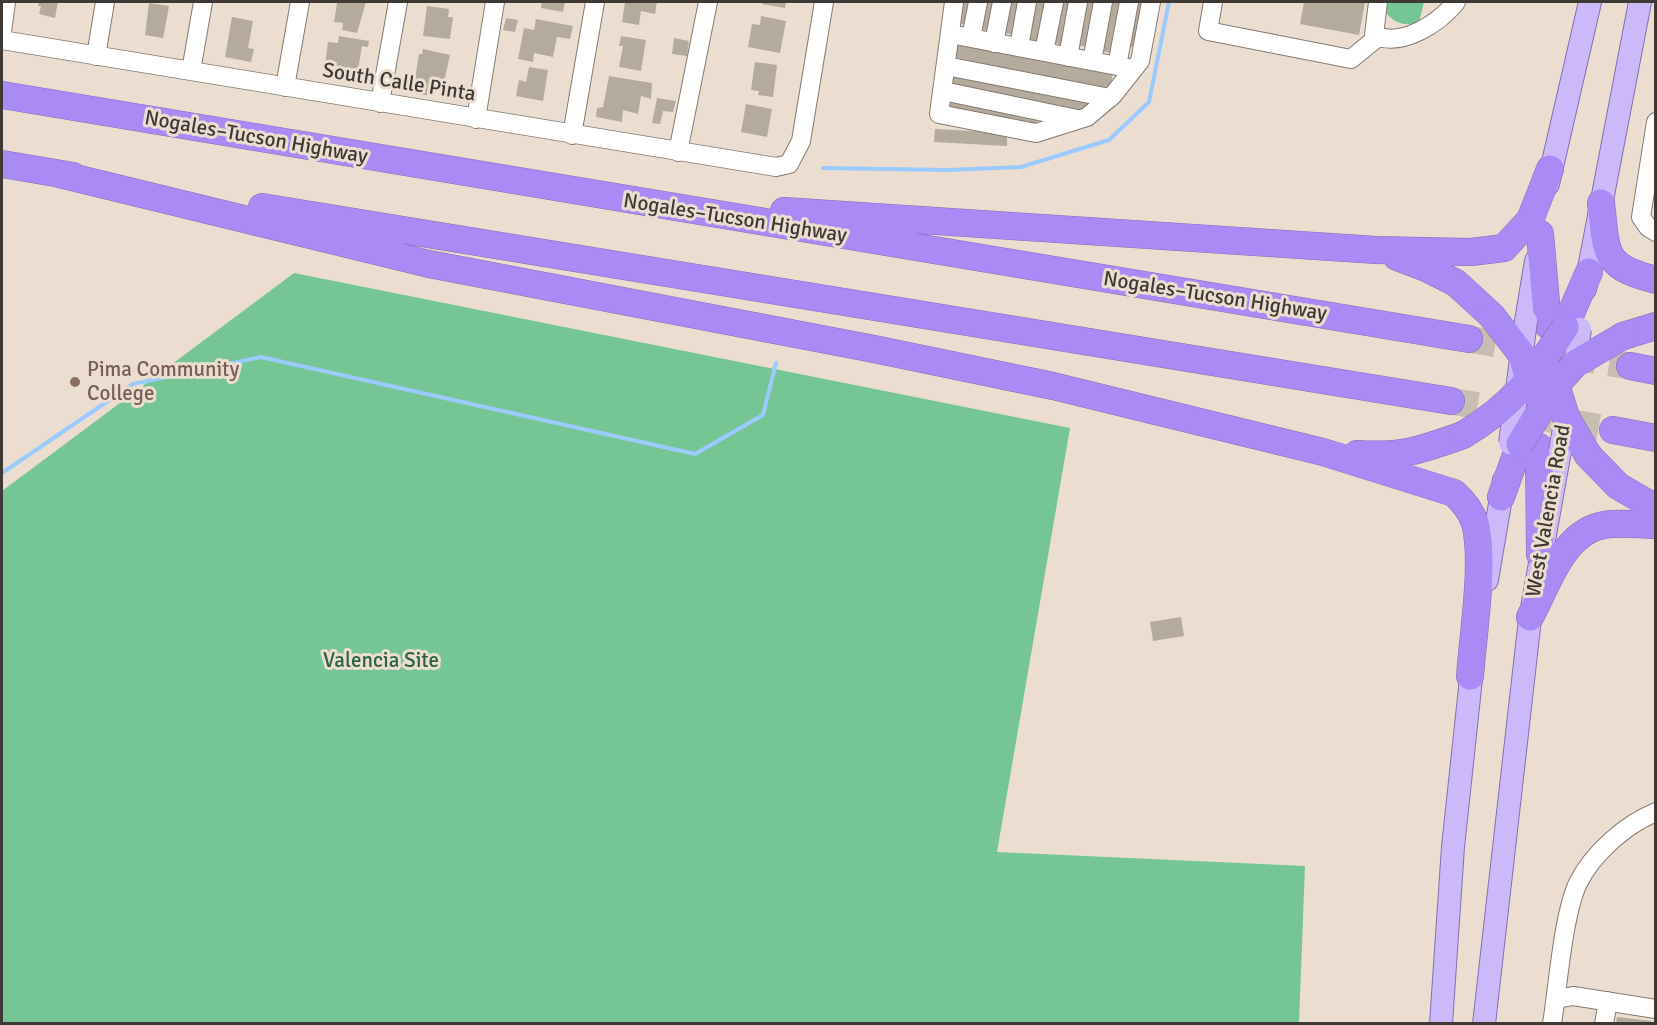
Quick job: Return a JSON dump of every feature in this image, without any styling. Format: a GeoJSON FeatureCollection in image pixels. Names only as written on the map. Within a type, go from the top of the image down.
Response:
{"type":"FeatureCollection","features":[{"type":"Feature","properties":{"kind":"highway","name":"Nogales–Tucson Highway"},"geometry":{"type":"LineString","coordinates":[[2,95],[628,201],[1469,339]]}},
{"type":"Feature","properties":{"kind":"highway"},"geometry":{"type":"LineString","coordinates":[[2,164],[1451,401]]}},
{"type":"Feature","properties":{"kind":"highway"},"geometry":{"type":"LineString","coordinates":[[628,201],[1376,250],[1471,252],[1504,248],[1530,220],[1550,169]]}},
{"type":"Feature","properties":{"kind":"highway"},"geometry":{"type":"LineString","coordinates":[[55,173],[429,264],[874,349],[1053,386],[1323,453],[1454,493],[1465,503],[1474,520],[1479,545],[1470,676]]}},
{"type":"Feature","properties":{"kind":"highway"},"geometry":{"type":"LineString","coordinates":[[1601,203],[1606,243],[1613,261],[1625,272],[1656,280]]}},
{"type":"Feature","properties":{"kind":"highway"},"geometry":{"type":"LineString","coordinates":[[1540,234],[1555,326]]}},
{"type":"Feature","properties":{"kind":"highway"},"geometry":{"type":"LineString","coordinates":[[1376,250],[1426,267],[1456,283],[1492,316],[1522,355],[1534,387],[1539,411],[1532,446],[1540,554]]}},
{"type":"Feature","properties":{"kind":"highway"},"geometry":{"type":"LineString","coordinates":[[1534,387],[1548,352],[1555,326],[1589,272]]}},
{"type":"Feature","properties":{"kind":"highway"},"geometry":{"type":"LineString","coordinates":[[1323,453],[1384,456],[1414,453],[1464,435],[1495,417],[1534,387],[1623,336],[1656,326]]}},
{"type":"Feature","properties":{"kind":"highway"},"geometry":{"type":"LineString","coordinates":[[1534,387],[1566,417],[1588,455],[1618,486],[1656,508]]}},
{"type":"Feature","properties":{"kind":"highway"},"geometry":{"type":"LineString","coordinates":[[1613,430],[1656,438]]}},
{"type":"Feature","properties":{"kind":"highway"},"geometry":{"type":"LineString","coordinates":[[1501,497],[1532,446]]}},
{"type":"Feature","properties":{"kind":"highway"},"geometry":{"type":"LineString","coordinates":[[1530,617],[1564,552],[1582,532],[1605,525],[1656,525]]}},
{"type":"Feature","properties":{"kind":"main road"},"geometry":{"type":"LineString","coordinates":[[1540,234],[1550,169],[1590,2]]}},
{"type":"Feature","properties":{"kind":"main road"},"geometry":{"type":"LineString","coordinates":[[1589,272],[1640,2]]}},
{"type":"Feature","properties":{"kind":"main road"},"geometry":{"type":"LineString","coordinates":[[1522,355],[1555,326]]}},
{"type":"Feature","properties":{"kind":"main road","name":"West Valencia Road"},"geometry":{"type":"LineString","coordinates":[[1532,446],[1566,417],[1575,364],[1555,326]]}},
{"type":"Feature","properties":{"kind":"main road"},"geometry":{"type":"LineString","coordinates":[[1532,446],[1534,387]]}},
{"type":"Feature","properties":{"kind":"main road"},"geometry":{"type":"LineString","coordinates":[[1440,1023],[1453,847],[1470,676],[1501,497]]}},
{"type":"Feature","properties":{"kind":"main road","name":"West Valencia Road"},"geometry":{"type":"LineString","coordinates":[[1484,1023],[1530,617],[1540,554]]}},
{"type":"Feature","properties":{"kind":"street"},"geometry":{"type":"LineString","coordinates":[[2,32],[6,2]]}},
{"type":"Feature","properties":{"kind":"street"},"geometry":{"type":"LineString","coordinates":[[96,56],[105,2]]}},
{"type":"Feature","properties":{"kind":"street"},"geometry":{"type":"LineString","coordinates":[[191,71],[203,2]]}},
{"type":"Feature","properties":{"kind":"street"},"geometry":{"type":"LineString","coordinates":[[285,87],[300,2]]}},
{"type":"Feature","properties":{"kind":"street"},"geometry":{"type":"LineString","coordinates":[[380,103],[398,2]]}},
{"type":"Feature","properties":{"kind":"street"},"geometry":{"type":"LineString","coordinates":[[476,119],[495,2]]}},
{"type":"Feature","properties":{"kind":"street"},"geometry":{"type":"LineString","coordinates":[[572,135],[595,2]]}},
{"type":"Feature","properties":{"kind":"street"},"geometry":{"type":"LineString","coordinates":[[678,152],[708,2]]}},
{"type":"Feature","properties":{"kind":"street","name":"South Calle Pinta"},"geometry":{"type":"LineString","coordinates":[[2,40],[776,167],[789,164],[801,141],[824,2]]}},
{"type":"Feature","properties":{"kind":"street"},"geometry":{"type":"LineString","coordinates":[[954,2],[939,114],[1036,133],[1087,117],[1110,98],[1125,68],[1129,2]]}},
{"type":"Feature","properties":{"kind":"street"},"geometry":{"type":"LineString","coordinates":[[971,38],[978,2]]}},
{"type":"Feature","properties":{"kind":"street"},"geometry":{"type":"LineString","coordinates":[[994,43],[1002,2]]}},
{"type":"Feature","properties":{"kind":"street"},"geometry":{"type":"LineString","coordinates":[[1019,47],[1027,2]]}},
{"type":"Feature","properties":{"kind":"street"},"geometry":{"type":"LineString","coordinates":[[1044,52],[1053,2]]}},
{"type":"Feature","properties":{"kind":"street"},"geometry":{"type":"LineString","coordinates":[[1068,57],[1078,2]]}},
{"type":"Feature","properties":{"kind":"street"},"geometry":{"type":"LineString","coordinates":[[1092,62],[1103,2]]}},
{"type":"Feature","properties":{"kind":"street"},"geometry":{"type":"LineString","coordinates":[[950,34],[1125,68],[1140,61],[1151,2]]}},
{"type":"Feature","properties":{"kind":"street"},"geometry":{"type":"LineString","coordinates":[[1213,2],[1208,31],[1351,59],[1378,37],[1420,32],[1432,25],[1456,2]]}},
{"type":"Feature","properties":{"kind":"street"},"geometry":{"type":"LineString","coordinates":[[1378,2],[1373,29],[1374,35],[1378,37]]}},
{"type":"Feature","properties":{"kind":"street"},"geometry":{"type":"LineString","coordinates":[[946,66],[1110,98]]}},
{"type":"Feature","properties":{"kind":"street"},"geometry":{"type":"LineString","coordinates":[[1656,122],[1641,217],[1648,227],[1656,232]]}},
{"type":"Feature","properties":{"kind":"street"},"geometry":{"type":"LineString","coordinates":[[1552,1023],[1572,904],[1578,883],[1611,842],[1629,827],[1656,812]]}},
{"type":"Feature","properties":{"kind":"street"},"geometry":{"type":"LineString","coordinates":[[1556,999],[1566,996],[1656,1008]]}},
{"type":"Feature","properties":{"kind":"street"},"geometry":{"type":"LineString","coordinates":[[1604,1023],[1608,1001]]}},
{"type":"Feature","properties":{"kind":"green space"},"geometry":{"type":"Polygon","coordinates":[[[1385,2],[1424,2],[1419,22],[1404,24],[1396,21],[1384,11],[1385,2]]]}},
{"type":"Feature","properties":{"kind":"green space","name":"Valencia Site"},"geometry":{"type":"Polygon","coordinates":[[[294,273],[1070,428],[997,852],[1305,866],[1299,1023],[2,1023],[2,491],[294,273]]]}},
{"type":"Feature","properties":{"kind":"building"},"geometry":{"type":"Polygon","coordinates":[[[39,2],[58,2],[55,18],[39,14],[41,6],[38,6],[39,2]]]}},
{"type":"Feature","properties":{"kind":"building"},"geometry":{"type":"Polygon","coordinates":[[[333,2],[366,2],[357,33],[342,30],[343,23],[334,22],[337,3],[333,2]]]}},
{"type":"Feature","properties":{"kind":"building"},"geometry":{"type":"Polygon","coordinates":[[[542,2],[565,2],[563,12],[541,8],[542,2]]]}},
{"type":"Feature","properties":{"kind":"building"},"geometry":{"type":"Polygon","coordinates":[[[625,2],[657,2],[655,14],[641,11],[639,25],[622,22],[625,2]]]}},
{"type":"Feature","properties":{"kind":"building"},"geometry":{"type":"Polygon","coordinates":[[[762,2],[786,2],[785,8],[762,4],[762,2]]]}},
{"type":"Feature","properties":{"kind":"building"},"geometry":{"type":"Polygon","coordinates":[[[961,2],[972,2],[967,25],[957,23],[961,2]]]}},
{"type":"Feature","properties":{"kind":"building"},"geometry":{"type":"Polygon","coordinates":[[[985,2],[998,2],[992,31],[980,29],[985,2]]]}},
{"type":"Feature","properties":{"kind":"building"},"geometry":{"type":"Polygon","coordinates":[[[1010,2],[1022,2],[1016,35],[1004,33],[1010,2]]]}},
{"type":"Feature","properties":{"kind":"building"},"geometry":{"type":"Polygon","coordinates":[[[1034,2],[1047,2],[1040,42],[1027,40],[1034,2]]]}},
{"type":"Feature","properties":{"kind":"building"},"geometry":{"type":"Polygon","coordinates":[[[1060,2],[1071,2],[1063,45],[1052,42],[1060,2]]]}},
{"type":"Feature","properties":{"kind":"building"},"geometry":{"type":"Polygon","coordinates":[[[1085,2],[1098,2],[1089,48],[1077,45],[1085,2]]]}},
{"type":"Feature","properties":{"kind":"building"},"geometry":{"type":"Polygon","coordinates":[[[1109,2],[1121,2],[1111,53],[1100,51],[1109,2]]]}},
{"type":"Feature","properties":{"kind":"building"},"geometry":{"type":"Polygon","coordinates":[[[1133,2],[1146,2],[1137,48],[1124,46],[1133,2]]]}},
{"type":"Feature","properties":{"kind":"building"},"geometry":{"type":"Polygon","coordinates":[[[1304,2],[1365,2],[1359,35],[1300,24],[1304,2]]]}},
{"type":"Feature","properties":{"kind":"building"},"geometry":{"type":"Polygon","coordinates":[[[149,3],[169,6],[163,38],[145,35],[149,3]]]}},
{"type":"Feature","properties":{"kind":"building"},"geometry":{"type":"Polygon","coordinates":[[[427,6],[449,9],[448,17],[453,17],[450,39],[423,36],[427,6]]]}},
{"type":"Feature","properties":{"kind":"building"},"geometry":{"type":"Polygon","coordinates":[[[761,16],[786,21],[780,53],[748,47],[752,24],[760,25],[761,16]]]}},
{"type":"Feature","properties":{"kind":"building"},"geometry":{"type":"Polygon","coordinates":[[[232,17],[253,21],[248,48],[254,49],[251,62],[225,57],[232,17]]]}},
{"type":"Feature","properties":{"kind":"building"},"geometry":{"type":"Polygon","coordinates":[[[506,18],[518,20],[515,32],[503,30],[506,18]]]}},
{"type":"Feature","properties":{"kind":"building"},"geometry":{"type":"Polygon","coordinates":[[[536,19],[573,26],[570,39],[557,37],[553,57],[534,53],[533,62],[518,59],[524,28],[534,30],[536,19]]]}},
{"type":"Feature","properties":{"kind":"building"},"geometry":{"type":"Polygon","coordinates":[[[339,36],[369,41],[368,47],[362,46],[358,70],[325,64],[328,42],[338,43],[339,36]]]}},
{"type":"Feature","properties":{"kind":"building"},"geometry":{"type":"Polygon","coordinates":[[[621,36],[646,40],[641,71],[619,67],[623,46],[619,46],[621,36]]]}},
{"type":"Feature","properties":{"kind":"building"},"geometry":{"type":"Polygon","coordinates":[[[674,38],[689,41],[687,56],[672,54],[674,38]]]}},
{"type":"Feature","properties":{"kind":"building"},"geometry":{"type":"Polygon","coordinates":[[[957,45],[1113,73],[1110,90],[954,62],[957,45]]]}},
{"type":"Feature","properties":{"kind":"building"},"geometry":{"type":"Polygon","coordinates":[[[423,49],[450,55],[444,82],[435,81],[432,96],[418,94],[421,80],[415,79],[419,54],[422,54],[423,49]]]}},
{"type":"Feature","properties":{"kind":"building"},"geometry":{"type":"Polygon","coordinates":[[[755,62],[777,65],[773,97],[758,95],[759,91],[751,90],[755,62]]]}},
{"type":"Feature","properties":{"kind":"building"},"geometry":{"type":"Polygon","coordinates":[[[529,67],[548,70],[543,101],[516,96],[519,80],[526,82],[529,67]]]}},
{"type":"Feature","properties":{"kind":"building"},"geometry":{"type":"Polygon","coordinates":[[[951,73],[1090,98],[1087,111],[949,85],[951,73]]]}},
{"type":"Feature","properties":{"kind":"building"},"geometry":{"type":"Polygon","coordinates":[[[609,76],[652,83],[651,99],[641,96],[638,114],[623,110],[622,122],[596,117],[597,108],[603,107],[609,76]]]}},
{"type":"Feature","properties":{"kind":"building"},"geometry":{"type":"Polygon","coordinates":[[[946,97],[1038,114],[1036,126],[945,109],[946,97]]]}},
{"type":"Feature","properties":{"kind":"building"},"geometry":{"type":"Polygon","coordinates":[[[657,98],[676,101],[673,112],[663,111],[660,124],[652,123],[657,98]]]}},
{"type":"Feature","properties":{"kind":"building"},"geometry":{"type":"Polygon","coordinates":[[[746,104],[772,109],[767,137],[741,132],[746,104]]]}},
{"type":"Feature","properties":{"kind":"building"},"geometry":{"type":"Polygon","coordinates":[[[935,129],[1007,133],[1007,146],[934,142],[935,129]]]}},
{"type":"Feature","properties":{"kind":"building"},"geometry":{"type":"Polygon","coordinates":[[[1181,617],[1184,636],[1153,641],[1150,622],[1181,617]]]}},
{"type":"Feature","properties":{"kind":"building"},"geometry":{"type":"Polygon","coordinates":[[[1617,1017],[1651,1021],[1650,1024],[1616,1024],[1617,1017]]]}},
{"type":"Feature","properties":{"kind":"waterway"},"geometry":{"type":"LineString","coordinates":[[823,168],[948,170],[1021,167],[1109,140],[1149,102],[1169,2]]}},
{"type":"Feature","properties":{"kind":"waterway"},"geometry":{"type":"LineString","coordinates":[[2,473],[133,384],[261,357],[695,454],[763,415],[776,363]]}},
{"type":"Feature","properties":{"kind":"tunnel"},"geometry":{"type":"LineString","coordinates":[[1469,339],[1531,350]]}},
{"type":"Feature","properties":{"kind":"tunnel"},"geometry":{"type":"LineString","coordinates":[[1569,356],[1630,366]]}},
{"type":"Feature","properties":{"kind":"tunnel"},"geometry":{"type":"LineString","coordinates":[[1451,401],[1613,430]]}},
{"type":"Feature","properties":{"kind":"place","name":"Pima Community College"},"geometry":{"type":"Point","coordinates":[75,382]}}]}
